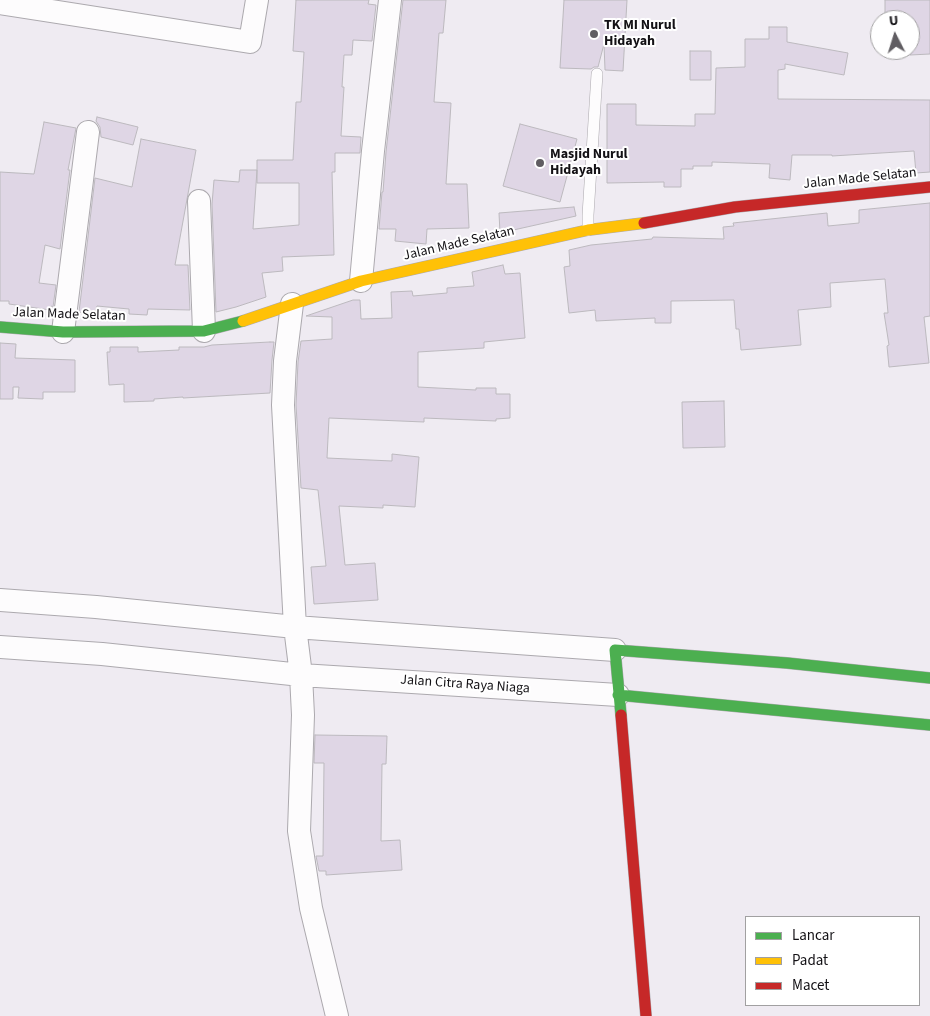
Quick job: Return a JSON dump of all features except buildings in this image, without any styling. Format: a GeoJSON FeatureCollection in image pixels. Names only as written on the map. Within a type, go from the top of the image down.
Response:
{"type":"FeatureCollection","features":[{"type":"Feature","properties":{"kind":"street"},"geometry":{"type":"LineString","coordinates":[[0,2],[250,42],[257,0]]}},
{"type":"Feature","properties":{"kind":"street"},"geometry":{"type":"LineString","coordinates":[[360,281],[390,0]]}},
{"type":"Feature","properties":{"kind":"street"},"geometry":{"type":"LineString","coordinates":[[63,332],[88,132]]}},
{"type":"Feature","properties":{"kind":"street","name":"Jalan Made Selatan"},"geometry":{"type":"LineString","coordinates":[[0,327],[63,332],[204,331],[240,322],[360,281],[588,230],[649,222],[735,207],[930,187]]}},
{"type":"Feature","properties":{"kind":"street"},"geometry":{"type":"LineString","coordinates":[[199,201],[204,331]]}},
{"type":"Feature","properties":{"kind":"street"},"geometry":{"type":"LineString","coordinates":[[292,304],[285,361],[283,405],[295,627],[301,675],[303,715],[299,831],[311,908],[337,1016]]}},
{"type":"Feature","properties":{"kind":"street"},"geometry":{"type":"LineString","coordinates":[[0,600],[96,607],[295,627],[787,663],[930,678]]}},
{"type":"Feature","properties":{"kind":"street","name":"Jalan Citra Raya Niaga"},"geometry":{"type":"LineString","coordinates":[[0,647],[102,654],[301,675],[618,695],[930,725]]}},
{"type":"Feature","properties":{"kind":"street"},"geometry":{"type":"LineString","coordinates":[[615,650],[646,1016]]}},
{"type":"Feature","properties":{"kind":"lane"},"geometry":{"type":"LineString","coordinates":[[588,230],[597,74]]}},
{"type":"Feature","properties":{"kind":"traffic: fast"},"geometry":{"type":"LineString","coordinates":[[0,327],[63,332],[204,331],[243,321]]}},
{"type":"Feature","properties":{"kind":"traffic: fast"},"geometry":{"type":"LineString","coordinates":[[621,715],[615,650],[787,663],[930,678]]}},
{"type":"Feature","properties":{"kind":"traffic: fast"},"geometry":{"type":"LineString","coordinates":[[618,695],[930,725]]}},
{"type":"Feature","properties":{"kind":"traffic: slow"},"geometry":{"type":"LineString","coordinates":[[243,321],[361,281],[588,230],[644,223]]}},
{"type":"Feature","properties":{"kind":"traffic: jam"},"geometry":{"type":"LineString","coordinates":[[644,223],[735,207],[930,187]]}},
{"type":"Feature","properties":{"kind":"traffic: jam"},"geometry":{"type":"LineString","coordinates":[[621,715],[646,1016]]}},
{"type":"Feature","properties":{"kind":"place","name":"TK MI Nurul Hidayah"},"geometry":{"type":"Point","coordinates":[594,34]}},
{"type":"Feature","properties":{"kind":"place","name":"Masjid Nurul Hidayah"},"geometry":{"type":"Point","coordinates":[540,163]}}]}
